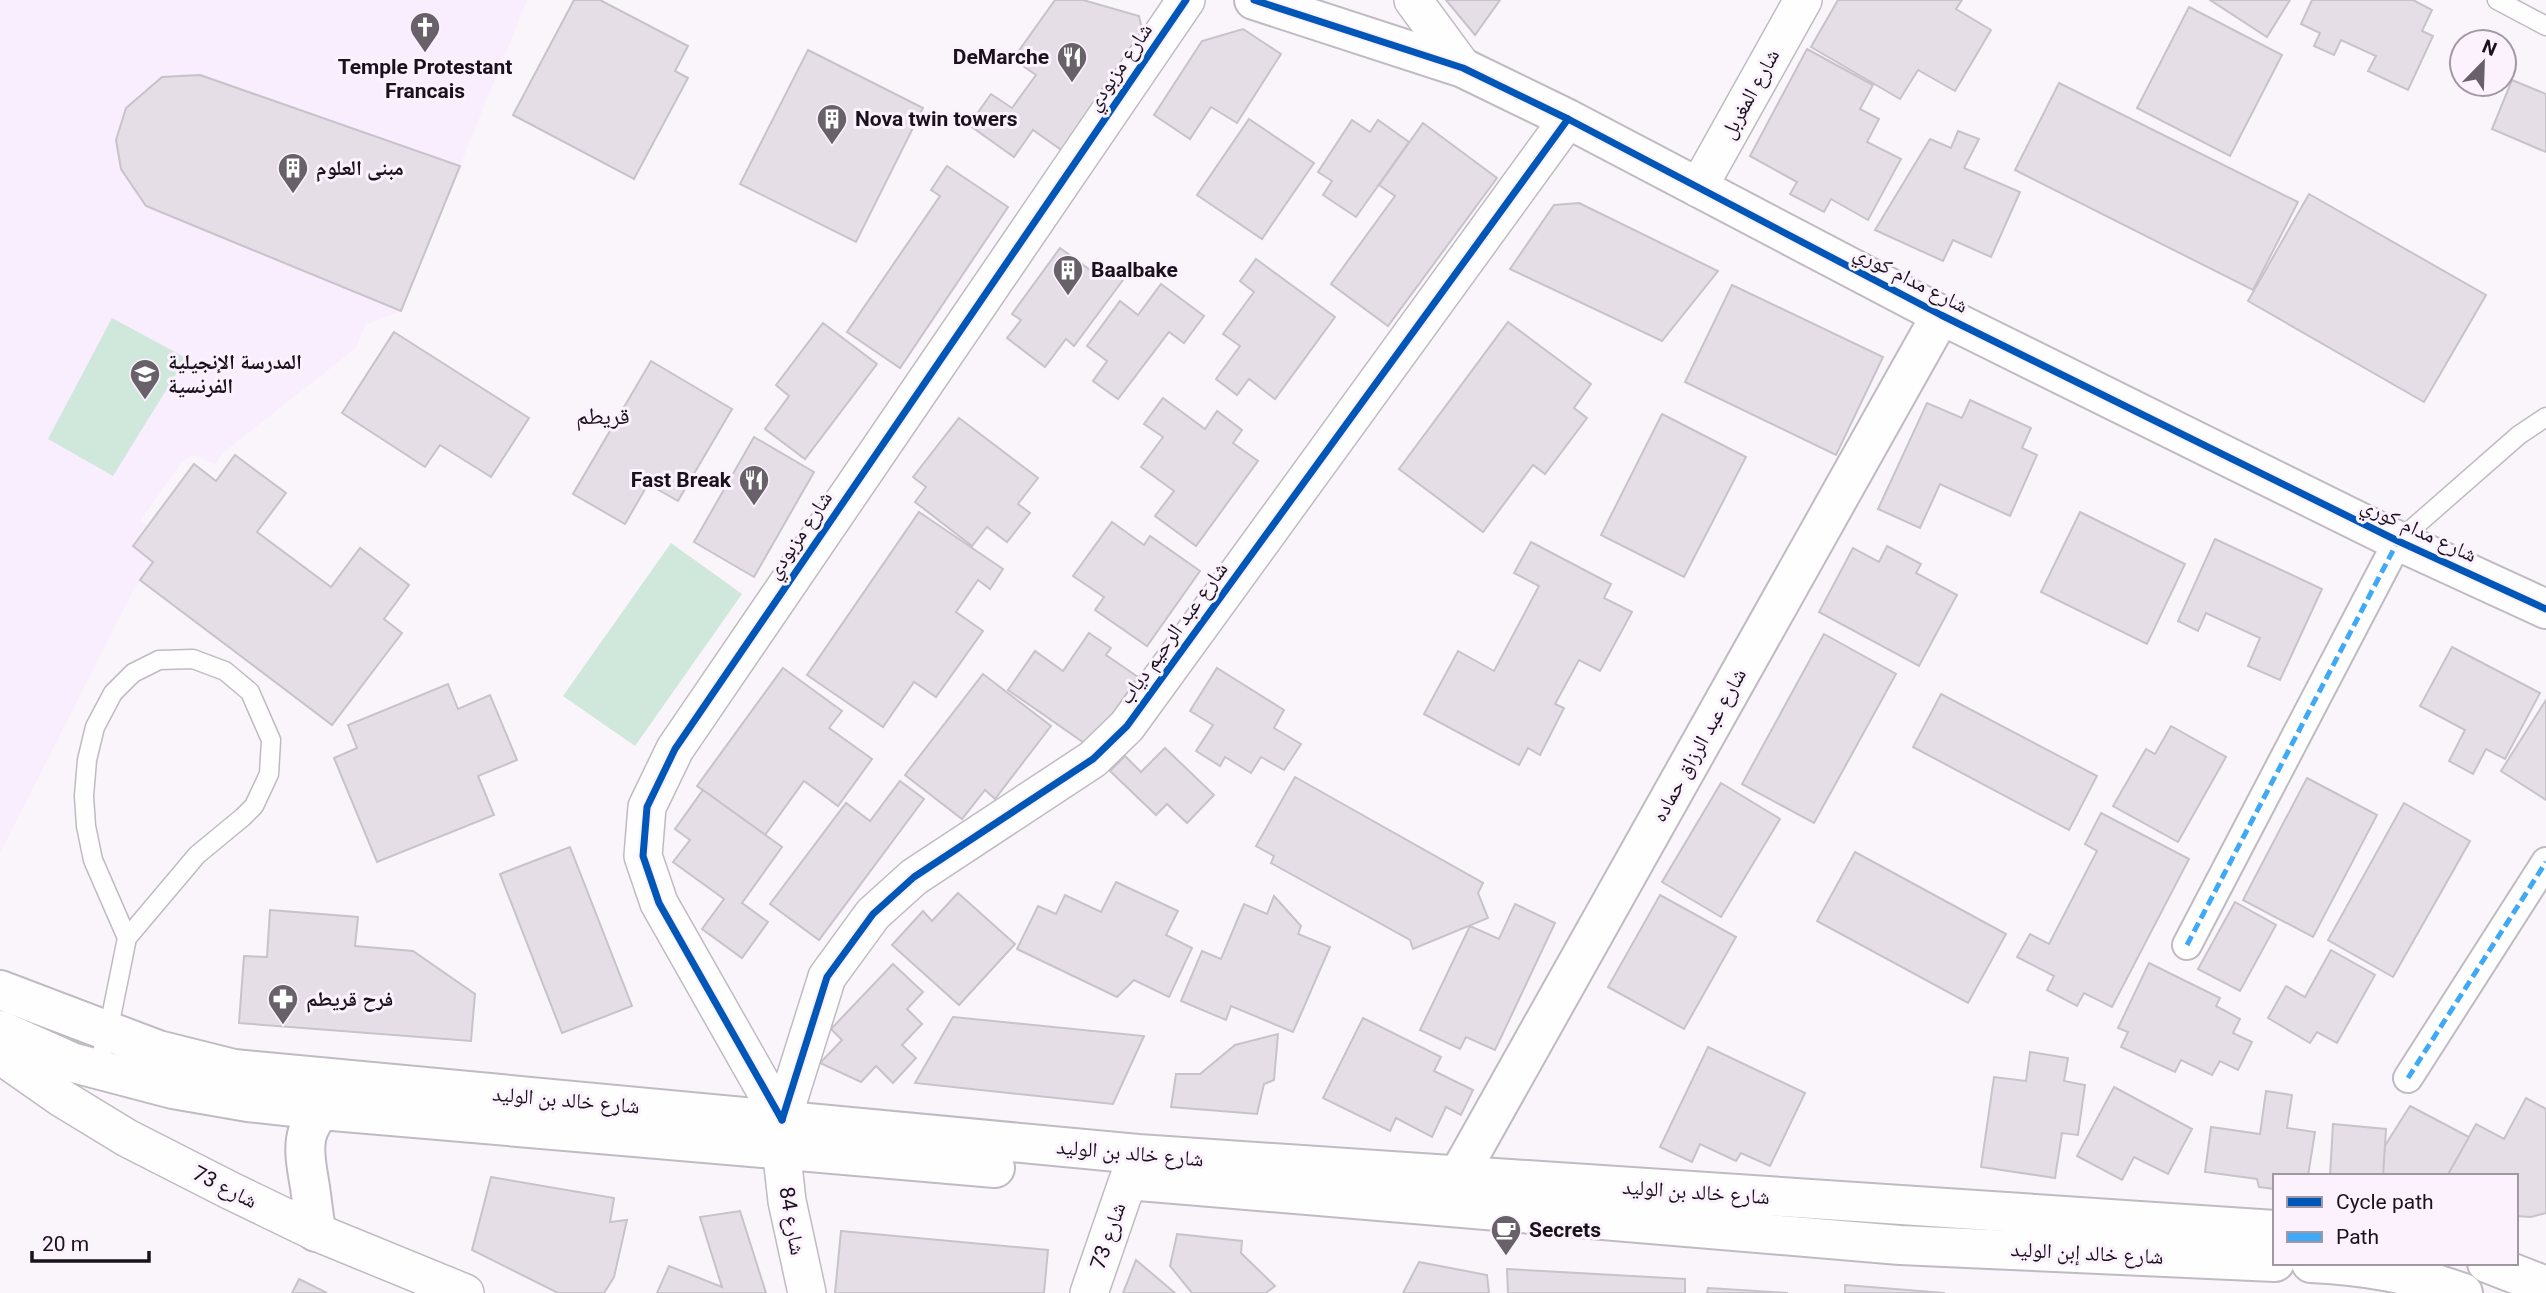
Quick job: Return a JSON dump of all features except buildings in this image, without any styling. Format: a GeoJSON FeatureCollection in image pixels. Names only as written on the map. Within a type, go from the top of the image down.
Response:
{"type":"FeatureCollection","features":[{"type":"Feature","properties":{"kind":"main road","name":"شارع مدام كوري"},"geometry":{"type":"LineString","coordinates":[[1254,0],[1463,68],[1568,119],[1941,315],[2398,541],[2546,609]]}},
{"type":"Feature","properties":{"kind":"main road","name":"شارع عبد الرزاق حماده"},"geometry":{"type":"LineString","coordinates":[[1458,1175],[1941,315]]}},
{"type":"Feature","properties":{"kind":"main road","name":"شارع خالد بن الوليد"},"geometry":{"type":"LineString","coordinates":[[0,990],[158,1050],[234,1069],[357,1080],[1128,1180],[1900,1245]]}},
{"type":"Feature","properties":{"kind":"main road","name":"شارع خالد بن الوليد"},"geometry":{"type":"LineString","coordinates":[[0,1030],[74,1063],[173,1089],[248,1102],[321,1110],[1138,1154],[2273,1230]]}},
{"type":"Feature","properties":{"kind":"main road"},"geometry":{"type":"LineString","coordinates":[[316,1232],[304,1150],[307,1132],[321,1110],[357,1080]]}},
{"type":"Feature","properties":{"kind":"main road","name":"شارع خالد إبن الوليد"},"geometry":{"type":"LineString","coordinates":[[1900,1245],[2273,1262]]}},
{"type":"Feature","properties":{"kind":"main road"},"geometry":{"type":"LineString","coordinates":[[2354,1265],[2393,1271],[2463,1293]]}},
{"type":"Feature","properties":{"kind":"main road"},"geometry":{"type":"LineString","coordinates":[[2492,1265],[2546,1286]]}},
{"type":"Feature","properties":{"kind":"street","name":"شارع مزبودي"},"geometry":{"type":"LineString","coordinates":[[781,1134],[659,904],[643,856],[647,807],[675,748],[1186,0]]}},
{"type":"Feature","properties":{"kind":"street"},"geometry":{"type":"LineString","coordinates":[[1413,0],[1463,68]]}},
{"type":"Feature","properties":{"kind":"street","name":"شارع المغربل"},"geometry":{"type":"LineString","coordinates":[[1698,188],[1802,0]]}},
{"type":"Feature","properties":{"kind":"street","name":"شارع عبد الرحيم دياب"},"geometry":{"type":"LineString","coordinates":[[781,1134],[827,978],[873,914],[914,877],[1093,759],[1127,726],[1568,119]]}},
{"type":"Feature","properties":{"kind":"street"},"geometry":{"type":"LineString","coordinates":[[2187,945],[2398,541]]}},
{"type":"Feature","properties":{"kind":"street"},"geometry":{"type":"LineString","coordinates":[[2408,1078],[2546,862]]}},
{"type":"Feature","properties":{"kind":"street","name":"شارع 73"},"geometry":{"type":"LineString","coordinates":[[0,1055],[63,1099],[127,1138],[316,1232],[465,1293]]}},
{"type":"Feature","properties":{"kind":"street","name":"شارع 84"},"geometry":{"type":"LineString","coordinates":[[781,1134],[789,1211],[807,1293]]}},
{"type":"Feature","properties":{"kind":"street","name":"شارع 73"},"geometry":{"type":"LineString","coordinates":[[1089,1293],[1128,1180]]}},
{"type":"Feature","properties":{"kind":"lane"},"geometry":{"type":"LineString","coordinates":[[2497,0],[2546,26]]}},
{"type":"Feature","properties":{"kind":"lane"},"geometry":{"type":"LineString","coordinates":[[2398,541],[2519,435],[2546,417]]}},
{"type":"Feature","properties":{"kind":"lane"},"geometry":{"type":"LineString","coordinates":[[97,1069],[108,1032],[127,938],[197,855],[254,806],[270,774],[271,740],[250,692],[225,671],[193,659],[159,660],[133,673],[113,693],[95,727],[87,760],[86,826],[93,860],[127,938]]}},
{"type":"Feature","properties":{"kind":"shaded area","name":"المدرسة الإنجيلية الفرنسية"},"geometry":{"type":"Polygon","coordinates":[[[0,0],[527,0],[460,166],[200,75],[162,77],[126,108],[116,140],[121,169],[146,206],[401,311],[365,325],[356,348],[223,453],[215,464],[193,455],[182,462],[140,521],[147,526],[132,546],[153,562],[133,591],[0,853],[0,0]]]}},
{"type":"Feature","properties":{"kind":"green space"},"geometry":{"type":"Polygon","coordinates":[[[112,318],[186,358],[113,476],[48,439],[112,318]]]}},
{"type":"Feature","properties":{"kind":"green space"},"geometry":{"type":"Polygon","coordinates":[[[671,543],[742,594],[635,746],[563,696],[671,543]]]}},
{"type":"Feature","properties":{"kind":"marked path"},"geometry":{"type":"LineString","coordinates":[[2187,945],[2398,541]]}},
{"type":"Feature","properties":{"kind":"marked path"},"geometry":{"type":"LineString","coordinates":[[2408,1078],[2546,862]]}},
{"type":"Feature","properties":{"kind":"cycle path"},"geometry":{"type":"LineString","coordinates":[[782,1120],[659,903],[643,856],[647,807],[675,749],[1186,0]]}},
{"type":"Feature","properties":{"kind":"cycle path"},"geometry":{"type":"LineString","coordinates":[[1254,0],[1463,68],[1568,119],[1941,315],[2398,541],[2546,609]]}},
{"type":"Feature","properties":{"kind":"cycle path"},"geometry":{"type":"LineString","coordinates":[[782,1120],[827,977],[873,914],[914,877],[1093,759],[1127,726],[1568,119]]}},
{"type":"Feature","properties":{"kind":"place","name":"Temple Protestant Francais"},"geometry":{"type":"Point","coordinates":[425,54]}},
{"type":"Feature","properties":{"kind":"place","name":"DeMarche"},"geometry":{"type":"Point","coordinates":[1072,84]}},
{"type":"Feature","properties":{"kind":"place","name":"Nova twin towers"},"geometry":{"type":"Point","coordinates":[832,146]}},
{"type":"Feature","properties":{"kind":"place","name":"مبنى العلوم"},"geometry":{"type":"Point","coordinates":[293,195]}},
{"type":"Feature","properties":{"kind":"place","name":"Baalbake"},"geometry":{"type":"Point","coordinates":[1068,297]}},
{"type":"Feature","properties":{"kind":"place","name":"المدرسة الإنجيلية الفرنسية"},"geometry":{"type":"Point","coordinates":[145,401]}},
{"type":"Feature","properties":{"kind":"place","name":"Fast Break"},"geometry":{"type":"Point","coordinates":[754,507]}},
{"type":"Feature","properties":{"kind":"place","name":"فرح قريطم"},"geometry":{"type":"Point","coordinates":[283,1026]}},
{"type":"Feature","properties":{"kind":"place","name":"Secrets"},"geometry":{"type":"Point","coordinates":[1506,1257]}},
{"type":"Feature","properties":{"kind":"district","name":"قريطم"},"geometry":{"type":"Point","coordinates":[603,416]}}]}
